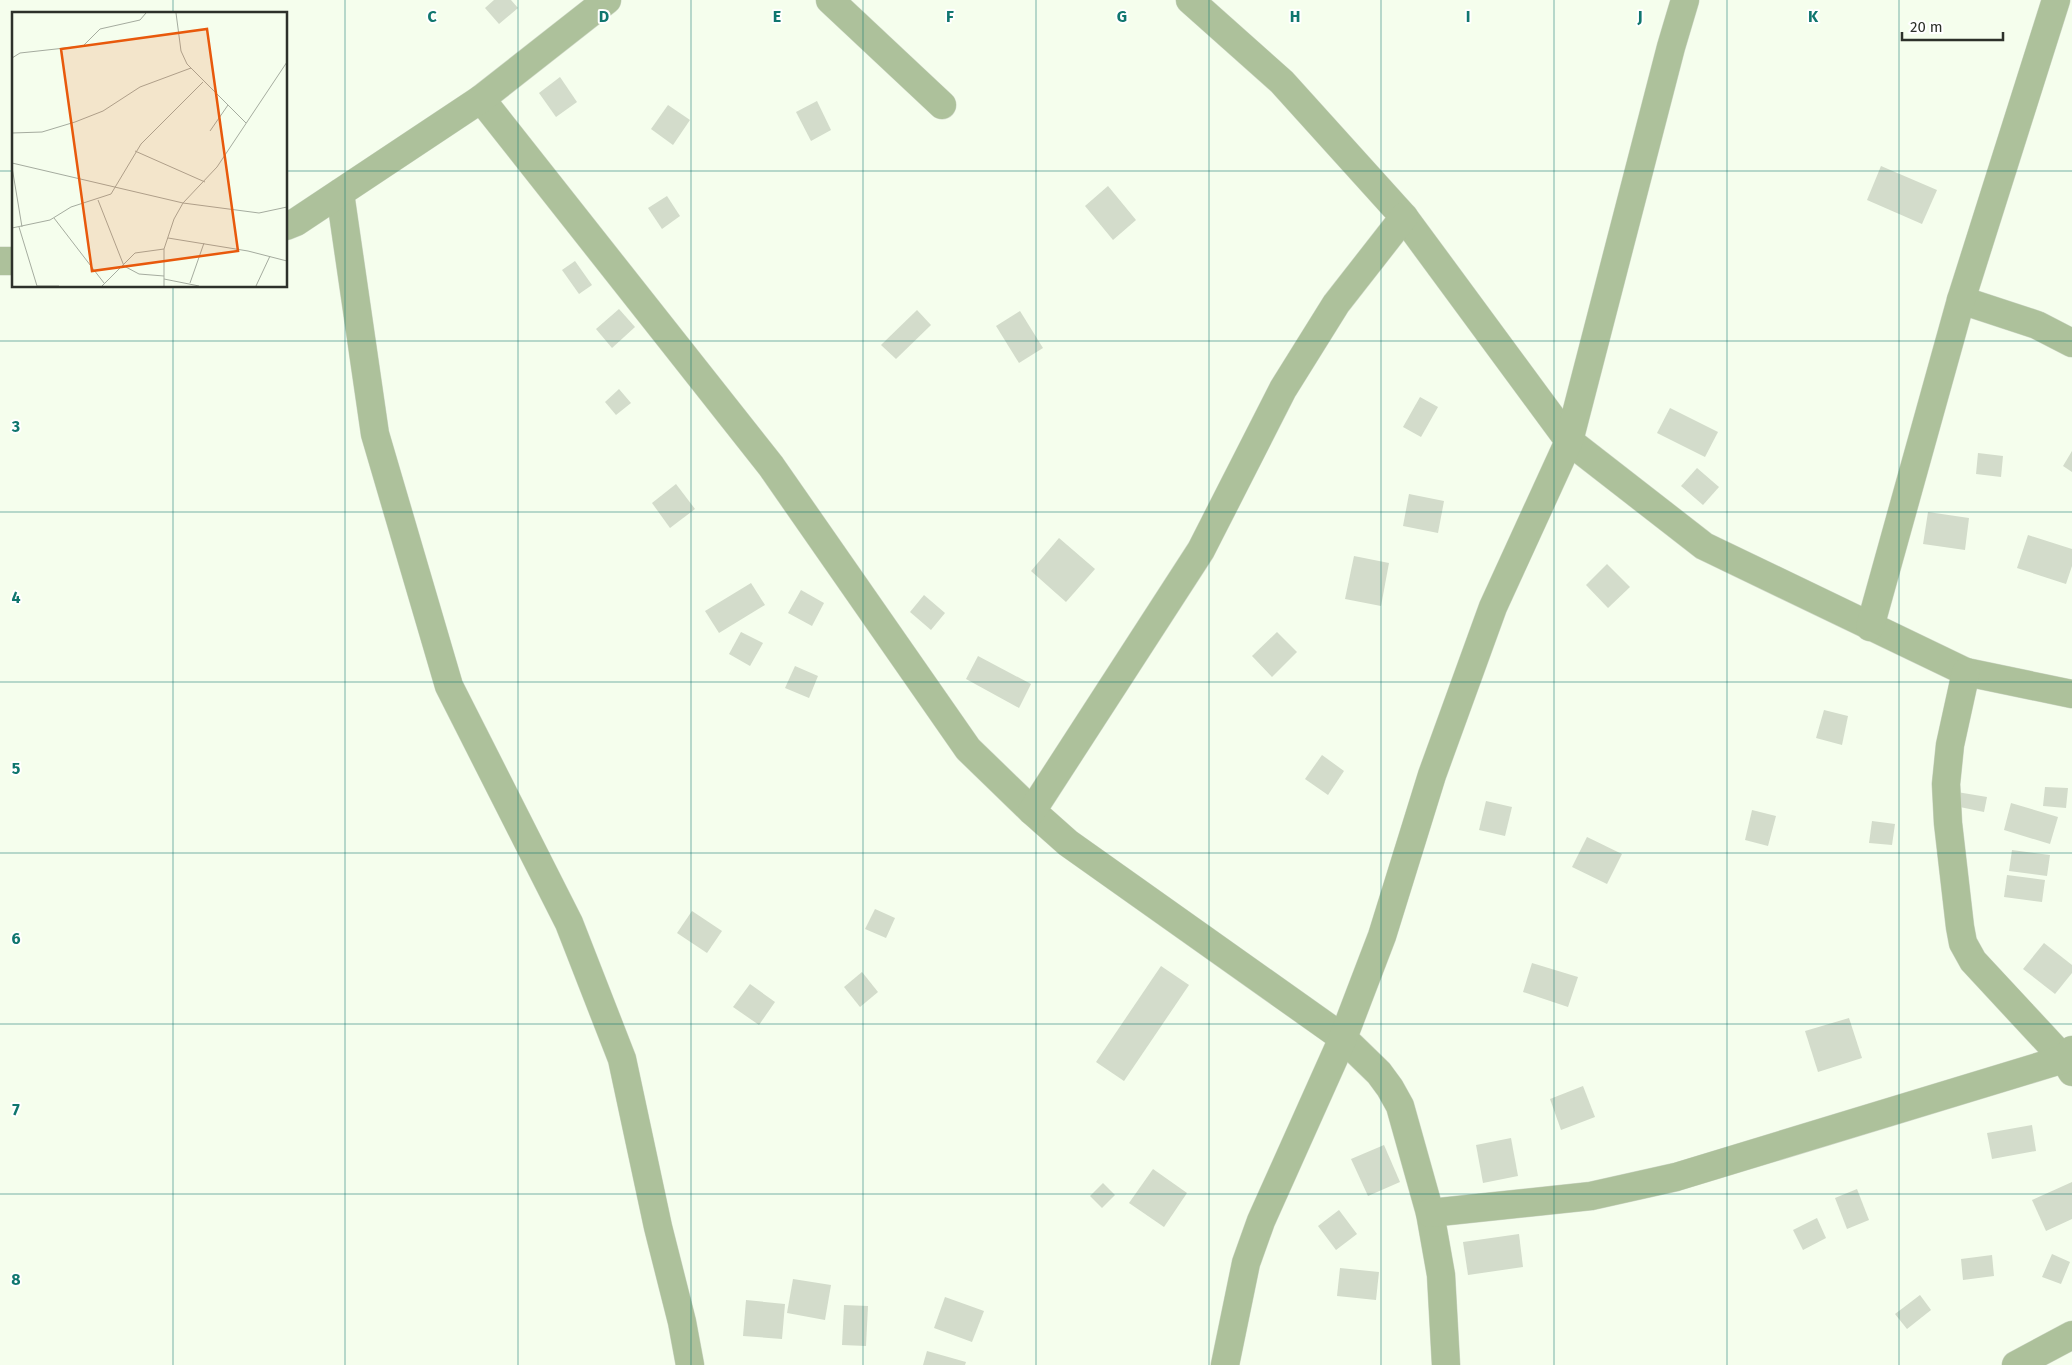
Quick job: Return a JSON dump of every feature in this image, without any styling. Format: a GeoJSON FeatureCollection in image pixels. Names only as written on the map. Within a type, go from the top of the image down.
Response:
{"type":"FeatureCollection","features":[{"type":"Feature","properties":{"kind":"street"},"geometry":{"type":"LineString","coordinates":[[288,225],[296,222],[481,99],[607,0]]}},
{"type":"Feature","properties":{"kind":"street"},"geometry":{"type":"LineString","coordinates":[[830,0],[942,105]]}},
{"type":"Feature","properties":{"kind":"street"},"geometry":{"type":"LineString","coordinates":[[1190,0],[1282,82],[1404,217],[1569,441],[1704,546],[1966,672],[2072,694]]}},
{"type":"Feature","properties":{"kind":"street"},"geometry":{"type":"LineString","coordinates":[[1225,1365],[1246,1263],[1255,1238],[1343,1038],[1382,936],[1432,774],[1493,607],[1569,441],[1671,47],[1685,0]]}},
{"type":"Feature","properties":{"kind":"street"},"geometry":{"type":"LineString","coordinates":[[1870,627],[1961,300],[2056,0]]}},
{"type":"Feature","properties":{"kind":"street"},"geometry":{"type":"LineString","coordinates":[[481,99],[771,466],[968,749],[1068,843],[1343,1038],[1379,1072],[1400,1106],[1430,1213],[1441,1275],[1446,1365]]}},
{"type":"Feature","properties":{"kind":"street"},"geometry":{"type":"LineString","coordinates":[[340,193],[375,434],[449,686],[569,922],[622,1059],[658,1227],[682,1322],[690,1365]]}},
{"type":"Feature","properties":{"kind":"street"},"geometry":{"type":"LineString","coordinates":[[1032,811],[1201,550],[1283,389],[1330,313],[1404,217]]}},
{"type":"Feature","properties":{"kind":"street"},"geometry":{"type":"LineString","coordinates":[[1961,300],[2036,325],[2072,343]]}},
{"type":"Feature","properties":{"kind":"street"},"geometry":{"type":"LineString","coordinates":[[1430,1213],[1591,1196],[1676,1177],[2069,1060],[1973,961],[1963,943],[1948,823],[1946,784],[1950,745],[1966,672]]}},
{"type":"Feature","properties":{"kind":"street"},"geometry":{"type":"LineString","coordinates":[[2016,1365],[2072,1335]]}},
{"type":"Feature","properties":{"kind":"building"},"geometry":{"type":"Polygon","coordinates":[[[494,0],[511,0],[518,8],[499,24],[485,8],[494,0]]]}},
{"type":"Feature","properties":{"kind":"building"},"geometry":{"type":"Polygon","coordinates":[[[560,77],[577,102],[556,117],[539,93],[560,77]]]}},
{"type":"Feature","properties":{"kind":"building"},"geometry":{"type":"Polygon","coordinates":[[[817,101],[831,130],[811,141],[796,112],[817,101]]]}},
{"type":"Feature","properties":{"kind":"building"},"geometry":{"type":"Polygon","coordinates":[[[668,105],[690,120],[673,145],[651,129],[668,105]]]}},
{"type":"Feature","properties":{"kind":"building"},"geometry":{"type":"Polygon","coordinates":[[[1881,166],[1937,190],[1922,224],[1867,200],[1881,166]]]}},
{"type":"Feature","properties":{"kind":"building"},"geometry":{"type":"Polygon","coordinates":[[[1108,186],[1136,220],[1113,240],[1085,206],[1108,186]]]}},
{"type":"Feature","properties":{"kind":"building"},"geometry":{"type":"Polygon","coordinates":[[[667,196],[680,216],[662,229],[648,208],[667,196]]]}},
{"type":"Feature","properties":{"kind":"building"},"geometry":{"type":"Polygon","coordinates":[[[575,261],[592,285],[579,294],[562,270],[575,261]]]}},
{"type":"Feature","properties":{"kind":"building"},"geometry":{"type":"Polygon","coordinates":[[[619,309],[635,327],[612,348],[596,329],[619,309]]]}},
{"type":"Feature","properties":{"kind":"building"},"geometry":{"type":"Polygon","coordinates":[[[917,310],[931,325],[896,359],[881,345],[917,310]]]}},
{"type":"Feature","properties":{"kind":"building"},"geometry":{"type":"Polygon","coordinates":[[[1020,311],[1043,348],[1019,363],[996,326],[1020,311]]]}},
{"type":"Feature","properties":{"kind":"building"},"geometry":{"type":"Polygon","coordinates":[[[619,389],[631,403],[616,415],[605,402],[619,389]]]}},
{"type":"Feature","properties":{"kind":"building"},"geometry":{"type":"Polygon","coordinates":[[[1420,397],[1438,407],[1421,437],[1403,427],[1420,397]]]}},
{"type":"Feature","properties":{"kind":"building"},"geometry":{"type":"Polygon","coordinates":[[[1670,408],[1718,432],[1705,457],[1657,433],[1670,408]]]}},
{"type":"Feature","properties":{"kind":"building"},"geometry":{"type":"Polygon","coordinates":[[[2072,451],[2072,472],[2063,466],[2072,451]]]}},
{"type":"Feature","properties":{"kind":"building"},"geometry":{"type":"Polygon","coordinates":[[[1978,453],[2003,456],[2001,477],[1976,474],[1978,453]]]}},
{"type":"Feature","properties":{"kind":"building"},"geometry":{"type":"Polygon","coordinates":[[[1697,468],[1719,487],[1703,505],[1681,486],[1697,468]]]}},
{"type":"Feature","properties":{"kind":"building"},"geometry":{"type":"Polygon","coordinates":[[[676,484],[695,509],[670,528],[652,503],[676,484]]]}},
{"type":"Feature","properties":{"kind":"building"},"geometry":{"type":"Polygon","coordinates":[[[1409,494],[1444,501],[1438,533],[1403,526],[1409,494]]]}},
{"type":"Feature","properties":{"kind":"building"},"geometry":{"type":"Polygon","coordinates":[[[1928,512],[1969,518],[1965,550],[1923,544],[1928,512]]]}},
{"type":"Feature","properties":{"kind":"building"},"geometry":{"type":"Polygon","coordinates":[[[2028,535],[2072,549],[2072,566],[2066,584],[2017,568],[2028,535]]]}},
{"type":"Feature","properties":{"kind":"building"},"geometry":{"type":"Polygon","coordinates":[[[1059,538],[1095,569],[1066,602],[1031,571],[1059,538]]]}},
{"type":"Feature","properties":{"kind":"building"},"geometry":{"type":"Polygon","coordinates":[[[1354,556],[1389,563],[1381,606],[1345,599],[1354,556]]]}},
{"type":"Feature","properties":{"kind":"building"},"geometry":{"type":"Polygon","coordinates":[[[1607,564],[1630,587],[1608,608],[1586,585],[1607,564]]]}},
{"type":"Feature","properties":{"kind":"building"},"geometry":{"type":"Polygon","coordinates":[[[751,583],[765,605],[719,633],[705,611],[751,583]]]}},
{"type":"Feature","properties":{"kind":"building"},"geometry":{"type":"Polygon","coordinates":[[[801,590],[824,603],[812,626],[788,613],[801,590]]]}},
{"type":"Feature","properties":{"kind":"building"},"geometry":{"type":"Polygon","coordinates":[[[924,595],[945,613],[931,630],[910,612],[924,595]]]}},
{"type":"Feature","properties":{"kind":"building"},"geometry":{"type":"Polygon","coordinates":[[[741,632],[763,643],[750,666],[729,654],[741,632]]]}},
{"type":"Feature","properties":{"kind":"building"},"geometry":{"type":"Polygon","coordinates":[[[1277,632],[1297,652],[1272,677],[1252,656],[1277,632]]]}},
{"type":"Feature","properties":{"kind":"building"},"geometry":{"type":"Polygon","coordinates":[[[978,656],[1031,684],[1019,708],[966,679],[978,656]]]}},
{"type":"Feature","properties":{"kind":"building"},"geometry":{"type":"Polygon","coordinates":[[[795,666],[818,676],[809,698],[785,688],[795,666]]]}},
{"type":"Feature","properties":{"kind":"building"},"geometry":{"type":"Polygon","coordinates":[[[1824,710],[1848,716],[1842,745],[1816,738],[1824,710]]]}},
{"type":"Feature","properties":{"kind":"building"},"geometry":{"type":"Polygon","coordinates":[[[1322,755],[1344,771],[1328,795],[1305,779],[1322,755]]]}},
{"type":"Feature","properties":{"kind":"building"},"geometry":{"type":"Polygon","coordinates":[[[2045,787],[2068,788],[2066,808],[2043,806],[2045,787]]]}},
{"type":"Feature","properties":{"kind":"building"},"geometry":{"type":"Polygon","coordinates":[[[1957,792],[1987,797],[1984,812],[1955,806],[1957,792]]]}},
{"type":"Feature","properties":{"kind":"building"},"geometry":{"type":"Polygon","coordinates":[[[1486,801],[1512,807],[1505,836],[1479,830],[1486,801]]]}},
{"type":"Feature","properties":{"kind":"building"},"geometry":{"type":"Polygon","coordinates":[[[2011,803],[2058,817],[2050,844],[2004,830],[2011,803]]]}},
{"type":"Feature","properties":{"kind":"building"},"geometry":{"type":"Polygon","coordinates":[[[1752,810],[1776,816],[1768,846],[1745,840],[1752,810]]]}},
{"type":"Feature","properties":{"kind":"building"},"geometry":{"type":"Polygon","coordinates":[[[1872,821],[1895,824],[1892,845],[1869,843],[1872,821]]]}},
{"type":"Feature","properties":{"kind":"building"},"geometry":{"type":"Polygon","coordinates":[[[1587,837],[1622,854],[1607,884],[1572,867],[1587,837]]]}},
{"type":"Feature","properties":{"kind":"building"},"geometry":{"type":"Polygon","coordinates":[[[2012,850],[2050,855],[2047,876],[2009,871],[2012,850]]]}},
{"type":"Feature","properties":{"kind":"building"},"geometry":{"type":"Polygon","coordinates":[[[2007,875],[2045,880],[2042,902],[2004,897],[2007,875]]]}},
{"type":"Feature","properties":{"kind":"building"},"geometry":{"type":"Polygon","coordinates":[[[875,909],[895,918],[886,938],[865,929],[875,909]]]}},
{"type":"Feature","properties":{"kind":"building"},"geometry":{"type":"Polygon","coordinates":[[[692,911],[722,931],[707,953],[677,933],[692,911]]]}},
{"type":"Feature","properties":{"kind":"building"},"geometry":{"type":"Polygon","coordinates":[[[2044,943],[2072,965],[2072,973],[2055,994],[2023,969],[2044,943]]]}},
{"type":"Feature","properties":{"kind":"building"},"geometry":{"type":"Polygon","coordinates":[[[1532,963],[1578,977],[1568,1007],[1523,992],[1532,963]]]}},
{"type":"Feature","properties":{"kind":"building"},"geometry":{"type":"Polygon","coordinates":[[[1161,966],[1189,985],[1124,1081],[1096,1062],[1161,966]]]}},
{"type":"Feature","properties":{"kind":"building"},"geometry":{"type":"Polygon","coordinates":[[[862,972],[878,992],[860,1007],[844,987],[862,972]]]}},
{"type":"Feature","properties":{"kind":"building"},"geometry":{"type":"Polygon","coordinates":[[[750,984],[775,1002],[759,1025],[733,1007],[750,984]]]}},
{"type":"Feature","properties":{"kind":"building"},"geometry":{"type":"Polygon","coordinates":[[[1849,1018],[1862,1058],[1818,1072],[1805,1031],[1849,1018]]]}},
{"type":"Feature","properties":{"kind":"building"},"geometry":{"type":"Polygon","coordinates":[[[1583,1086],[1595,1117],[1561,1130],[1550,1099],[1583,1086]]]}},
{"type":"Feature","properties":{"kind":"building"},"geometry":{"type":"Polygon","coordinates":[[[2032,1125],[2036,1151],[1992,1159],[1987,1133],[2032,1125]]]}},
{"type":"Feature","properties":{"kind":"building"},"geometry":{"type":"Polygon","coordinates":[[[1511,1138],[1518,1176],[1483,1183],[1476,1145],[1511,1138]]]}},
{"type":"Feature","properties":{"kind":"building"},"geometry":{"type":"Polygon","coordinates":[[[1384,1145],[1400,1182],[1368,1196],[1351,1159],[1384,1145]]]}},
{"type":"Feature","properties":{"kind":"building"},"geometry":{"type":"Polygon","coordinates":[[[1153,1169],[1187,1193],[1164,1227],[1129,1203],[1153,1169]]]}},
{"type":"Feature","properties":{"kind":"building"},"geometry":{"type":"Polygon","coordinates":[[[2072,1182],[2072,1219],[2046,1231],[2032,1200],[2072,1182]]]}},
{"type":"Feature","properties":{"kind":"building"},"geometry":{"type":"Polygon","coordinates":[[[1103,1183],[1115,1195],[1102,1208],[1090,1196],[1103,1183]]]}},
{"type":"Feature","properties":{"kind":"building"},"geometry":{"type":"Polygon","coordinates":[[[1857,1189],[1869,1220],[1847,1229],[1835,1198],[1857,1189]]]}},
{"type":"Feature","properties":{"kind":"building"},"geometry":{"type":"Polygon","coordinates":[[[1339,1210],[1357,1234],[1336,1250],[1318,1226],[1339,1210]]]}},
{"type":"Feature","properties":{"kind":"building"},"geometry":{"type":"Polygon","coordinates":[[[1817,1218],[1826,1238],[1803,1250],[1793,1230],[1817,1218]]]}},
{"type":"Feature","properties":{"kind":"building"},"geometry":{"type":"Polygon","coordinates":[[[1519,1234],[1523,1267],[1468,1275],[1463,1242],[1519,1234]]]}},
{"type":"Feature","properties":{"kind":"building"},"geometry":{"type":"Polygon","coordinates":[[[2052,1254],[2070,1262],[2061,1284],[2042,1277],[2052,1254]]]}},
{"type":"Feature","properties":{"kind":"building"},"geometry":{"type":"Polygon","coordinates":[[[1992,1255],[1994,1276],[1963,1280],[1961,1259],[1992,1255]]]}},
{"type":"Feature","properties":{"kind":"building"},"geometry":{"type":"Polygon","coordinates":[[[1340,1268],[1379,1272],[1376,1300],[1337,1296],[1340,1268]]]}},
{"type":"Feature","properties":{"kind":"building"},"geometry":{"type":"Polygon","coordinates":[[[793,1279],[831,1285],[825,1320],[787,1313],[793,1279]]]}},
{"type":"Feature","properties":{"kind":"building"},"geometry":{"type":"Polygon","coordinates":[[[1920,1295],[1931,1310],[1907,1329],[1895,1314],[1920,1295]]]}},
{"type":"Feature","properties":{"kind":"building"},"geometry":{"type":"Polygon","coordinates":[[[945,1297],[984,1311],[972,1342],[934,1328],[945,1297]]]}},
{"type":"Feature","properties":{"kind":"building"},"geometry":{"type":"Polygon","coordinates":[[[746,1300],[785,1304],[782,1339],[743,1336],[746,1300]]]}},
{"type":"Feature","properties":{"kind":"building"},"geometry":{"type":"Polygon","coordinates":[[[844,1305],[868,1306],[866,1346],[842,1345],[844,1305]]]}},
{"type":"Feature","properties":{"kind":"building"},"geometry":{"type":"Polygon","coordinates":[[[927,1351],[966,1362],[965,1365],[923,1365],[927,1351]]]}}]}
